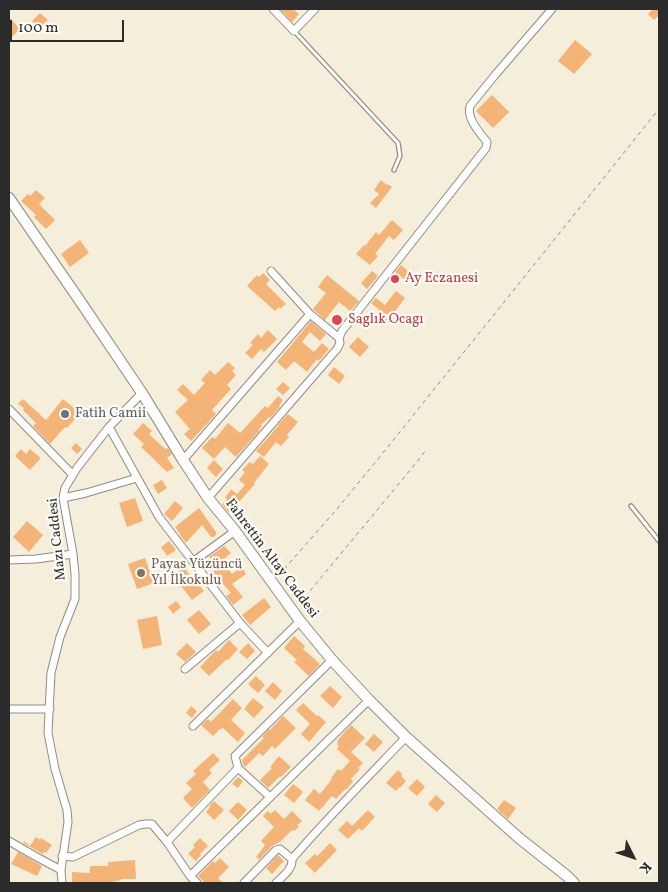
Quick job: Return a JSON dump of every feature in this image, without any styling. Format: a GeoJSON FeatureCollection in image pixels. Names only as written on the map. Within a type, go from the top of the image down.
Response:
{"type":"FeatureCollection","features":[{"type":"Feature","properties":{"kind":"street"},"geometry":{"type":"LineString","coordinates":[[273,9],[294,31],[315,9]]}},
{"type":"Feature","properties":{"kind":"street"},"geometry":{"type":"LineString","coordinates":[[208,498],[337,349],[342,330],[486,148],[487,142],[470,117],[470,106],[552,9]]}},
{"type":"Feature","properties":{"kind":"street","name":"Fahrettin Altay Caddesi"},"geometry":{"type":"LineString","coordinates":[[9,198],[142,393],[208,498],[300,622],[369,700],[406,736],[518,838],[574,883]]}},
{"type":"Feature","properties":{"kind":"street"},"geometry":{"type":"LineString","coordinates":[[271,271],[310,314],[339,338]]}},
{"type":"Feature","properties":{"kind":"street"},"geometry":{"type":"LineString","coordinates":[[183,460],[310,314]]}},
{"type":"Feature","properties":{"kind":"street","name":"Mazı Caddesi"},"geometry":{"type":"LineString","coordinates":[[62,883],[61,870],[68,822],[67,810],[55,769],[48,733],[51,673],[60,637],[75,599],[73,554],[63,498],[65,488],[73,475],[109,427],[142,393]]}},
{"type":"Feature","properties":{"kind":"street"},"geometry":{"type":"LineString","coordinates":[[9,410],[73,475]]}},
{"type":"Feature","properties":{"kind":"street"},"geometry":{"type":"LineString","coordinates":[[109,427],[136,478],[160,517],[240,623],[268,653]]}},
{"type":"Feature","properties":{"kind":"street"},"geometry":{"type":"LineString","coordinates":[[63,498],[136,478]]}},
{"type":"Feature","properties":{"kind":"street"},"geometry":{"type":"LineString","coordinates":[[194,561],[234,531]]}},
{"type":"Feature","properties":{"kind":"street"},"geometry":{"type":"LineString","coordinates":[[9,560],[36,560],[73,554]]}},
{"type":"Feature","properties":{"kind":"street"},"geometry":{"type":"LineString","coordinates":[[193,726],[300,622]]}},
{"type":"Feature","properties":{"kind":"street"},"geometry":{"type":"LineString","coordinates":[[185,669],[240,623]]}},
{"type":"Feature","properties":{"kind":"street"},"geometry":{"type":"LineString","coordinates":[[270,797],[238,768],[235,756],[332,660]]}},
{"type":"Feature","properties":{"kind":"street"},"geometry":{"type":"LineString","coordinates":[[190,876],[369,700]]}},
{"type":"Feature","properties":{"kind":"street"},"geometry":{"type":"LineString","coordinates":[[9,709],[50,709]]}},
{"type":"Feature","properties":{"kind":"street"},"geometry":{"type":"LineString","coordinates":[[276,883],[290,869],[292,859],[320,826],[406,736]]}},
{"type":"Feature","properties":{"kind":"street"},"geometry":{"type":"LineString","coordinates":[[166,842],[238,768]]}},
{"type":"Feature","properties":{"kind":"street"},"geometry":{"type":"LineString","coordinates":[[62,856],[73,857],[139,825],[152,824],[197,883]]}},
{"type":"Feature","properties":{"kind":"street"},"geometry":{"type":"LineString","coordinates":[[9,841],[61,870]]}},
{"type":"Feature","properties":{"kind":"street"},"geometry":{"type":"LineString","coordinates":[[244,883],[276,850],[280,849],[292,859]]}},
{"type":"Feature","properties":{"kind":"lane"},"geometry":{"type":"LineString","coordinates":[[294,31],[398,144],[400,156],[394,170]]}},
{"type":"Feature","properties":{"kind":"lane"},"geometry":{"type":"LineString","coordinates":[[631,506],[659,541]]}},
{"type":"Feature","properties":{"kind":"path"},"geometry":{"type":"LineString","coordinates":[[272,584],[337,509],[659,109]]}},
{"type":"Feature","properties":{"kind":"path"},"geometry":{"type":"LineString","coordinates":[[292,611],[427,449]]}},
{"type":"Feature","properties":{"kind":"building"},"geometry":{"type":"Polygon","coordinates":[[[280,9],[293,9],[299,14],[292,22],[280,9]]]}},
{"type":"Feature","properties":{"kind":"building"},"geometry":{"type":"Polygon","coordinates":[[[653,9],[659,9],[659,15],[654,20],[648,14],[653,9]]]}},
{"type":"Feature","properties":{"kind":"building"},"geometry":{"type":"Polygon","coordinates":[[[40,13],[48,20],[39,28],[32,21],[40,13]]]}},
{"type":"Feature","properties":{"kind":"building"},"geometry":{"type":"Polygon","coordinates":[[[9,17],[20,29],[9,40],[9,17]]]}},
{"type":"Feature","properties":{"kind":"building"},"geometry":{"type":"Polygon","coordinates":[[[575,40],[592,54],[574,74],[558,61],[575,40]]]}},
{"type":"Feature","properties":{"kind":"building"},"geometry":{"type":"Polygon","coordinates":[[[492,95],[509,112],[493,128],[476,111],[492,95]]]}},
{"type":"Feature","properties":{"kind":"building"},"geometry":{"type":"Polygon","coordinates":[[[381,180],[392,187],[376,208],[370,203],[379,194],[374,190],[381,180]]]}},
{"type":"Feature","properties":{"kind":"building"},"geometry":{"type":"Polygon","coordinates":[[[36,190],[45,198],[39,204],[55,220],[46,229],[34,217],[36,215],[21,201],[28,194],[30,196],[36,190]]]}},
{"type":"Feature","properties":{"kind":"building"},"geometry":{"type":"Polygon","coordinates":[[[392,220],[403,230],[394,240],[389,236],[375,254],[378,256],[370,265],[356,254],[376,232],[379,235],[392,220]]]}},
{"type":"Feature","properties":{"kind":"building"},"geometry":{"type":"Polygon","coordinates":[[[80,240],[89,253],[70,267],[61,254],[80,240]]]}},
{"type":"Feature","properties":{"kind":"building"},"geometry":{"type":"Polygon","coordinates":[[[401,265],[414,276],[409,283],[395,272],[401,265]]]}},
{"type":"Feature","properties":{"kind":"building"},"geometry":{"type":"Polygon","coordinates":[[[372,271],[378,276],[367,289],[361,283],[372,271]]]}},
{"type":"Feature","properties":{"kind":"building"},"geometry":{"type":"Polygon","coordinates":[[[263,273],[270,280],[266,284],[286,304],[275,311],[247,286],[257,275],[259,277],[263,273]]]}},
{"type":"Feature","properties":{"kind":"building"},"geometry":{"type":"Polygon","coordinates":[[[327,275],[359,301],[350,311],[339,302],[325,320],[313,309],[326,293],[318,287],[327,275]]]}},
{"type":"Feature","properties":{"kind":"building"},"geometry":{"type":"Polygon","coordinates":[[[396,291],[405,298],[384,324],[374,315],[379,310],[371,303],[376,298],[385,305],[396,291]]]}},
{"type":"Feature","properties":{"kind":"building"},"geometry":{"type":"Polygon","coordinates":[[[311,321],[326,334],[320,341],[310,332],[302,342],[314,352],[322,343],[329,349],[319,361],[317,359],[307,372],[294,361],[286,370],[277,362],[311,321]]]}},
{"type":"Feature","properties":{"kind":"building"},"geometry":{"type":"Polygon","coordinates":[[[268,330],[277,339],[264,352],[261,349],[252,359],[245,353],[253,345],[250,343],[258,334],[261,338],[268,330]]]}},
{"type":"Feature","properties":{"kind":"building"},"geometry":{"type":"Polygon","coordinates":[[[358,337],[369,347],[360,357],[349,347],[358,337]]]}},
{"type":"Feature","properties":{"kind":"building"},"geometry":{"type":"Polygon","coordinates":[[[228,362],[235,368],[232,371],[236,375],[227,385],[231,389],[212,410],[216,414],[191,441],[184,434],[190,429],[175,412],[188,400],[177,390],[183,384],[194,395],[205,383],[201,380],[210,370],[215,375],[228,362]]]}},
{"type":"Feature","properties":{"kind":"building"},"geometry":{"type":"Polygon","coordinates":[[[334,367],[345,376],[339,384],[328,375],[334,367]]]}},
{"type":"Feature","properties":{"kind":"building"},"geometry":{"type":"Polygon","coordinates":[[[283,382],[290,388],[283,395],[276,389],[283,382]]]}},
{"type":"Feature","properties":{"kind":"building"},"geometry":{"type":"Polygon","coordinates":[[[278,396],[283,400],[280,407],[261,425],[260,430],[236,457],[225,447],[214,459],[202,448],[212,437],[215,439],[228,423],[240,433],[265,406],[268,408],[278,396]]]}},
{"type":"Feature","properties":{"kind":"building"},"geometry":{"type":"Polygon","coordinates":[[[23,399],[46,420],[63,399],[80,413],[50,444],[33,426],[36,423],[23,410],[24,408],[18,404],[23,399]]]}},
{"type":"Feature","properties":{"kind":"building"},"geometry":{"type":"Polygon","coordinates":[[[288,414],[298,422],[281,446],[276,442],[264,457],[256,451],[288,414]]]}},
{"type":"Feature","properties":{"kind":"building"},"geometry":{"type":"Polygon","coordinates":[[[143,423],[152,431],[149,434],[165,449],[168,448],[172,454],[167,458],[174,468],[167,472],[141,447],[144,444],[133,434],[143,423]]]}},
{"type":"Feature","properties":{"kind":"building"},"geometry":{"type":"Polygon","coordinates":[[[76,443],[82,449],[77,454],[71,448],[76,443]]]}},
{"type":"Feature","properties":{"kind":"building"},"geometry":{"type":"Polygon","coordinates":[[[21,449],[26,454],[30,449],[41,458],[30,470],[15,456],[21,449]]]}},
{"type":"Feature","properties":{"kind":"building"},"geometry":{"type":"Polygon","coordinates":[[[260,456],[269,464],[255,484],[229,513],[222,504],[227,499],[225,498],[231,489],[237,494],[245,485],[239,480],[245,472],[242,470],[250,462],[253,464],[260,456]]]}},
{"type":"Feature","properties":{"kind":"building"},"geometry":{"type":"Polygon","coordinates":[[[214,460],[223,469],[216,477],[207,468],[214,460]]]}},
{"type":"Feature","properties":{"kind":"building"},"geometry":{"type":"Polygon","coordinates":[[[162,480],[167,488],[158,494],[153,485],[162,480]]]}},
{"type":"Feature","properties":{"kind":"building"},"geometry":{"type":"Polygon","coordinates":[[[135,498],[143,521],[127,527],[119,503],[135,498]]]}},
{"type":"Feature","properties":{"kind":"building"},"geometry":{"type":"Polygon","coordinates":[[[175,501],[183,508],[172,521],[164,514],[175,501]]]}},
{"type":"Feature","properties":{"kind":"building"},"geometry":{"type":"Polygon","coordinates":[[[199,508],[216,532],[216,535],[211,537],[202,525],[186,543],[175,527],[199,508]]]}},
{"type":"Feature","properties":{"kind":"building"},"geometry":{"type":"Polygon","coordinates":[[[27,521],[43,535],[29,552],[13,537],[27,521]]]}},
{"type":"Feature","properties":{"kind":"building"},"geometry":{"type":"Polygon","coordinates":[[[169,541],[176,550],[167,556],[161,547],[169,541]]]}},
{"type":"Feature","properties":{"kind":"building"},"geometry":{"type":"Polygon","coordinates":[[[224,546],[231,553],[222,561],[232,574],[242,567],[246,574],[232,584],[243,597],[233,605],[226,596],[231,593],[211,573],[219,568],[209,557],[224,546]]]}},
{"type":"Feature","properties":{"kind":"building","name":"Payas Yüzüncü Yıl İlkokulu"},"geometry":{"type":"Polygon","coordinates":[[[145,558],[154,583],[137,589],[128,564],[145,558]]]}},
{"type":"Feature","properties":{"kind":"building"},"geometry":{"type":"Polygon","coordinates":[[[184,567],[204,591],[192,600],[173,576],[184,567]]]}},
{"type":"Feature","properties":{"kind":"building"},"geometry":{"type":"Polygon","coordinates":[[[264,598],[271,607],[250,625],[242,615],[264,598]]]}},
{"type":"Feature","properties":{"kind":"building"},"geometry":{"type":"Polygon","coordinates":[[[176,601],[181,607],[173,614],[168,607],[176,601]]]}},
{"type":"Feature","properties":{"kind":"building"},"geometry":{"type":"Polygon","coordinates":[[[199,610],[211,624],[199,634],[187,620],[199,610]]]}},
{"type":"Feature","properties":{"kind":"building"},"geometry":{"type":"Polygon","coordinates":[[[157,616],[162,645],[143,649],[137,620],[157,616]]]}},
{"type":"Feature","properties":{"kind":"building"},"geometry":{"type":"Polygon","coordinates":[[[294,636],[305,646],[303,649],[320,664],[309,676],[294,662],[297,660],[284,648],[294,636]]]}},
{"type":"Feature","properties":{"kind":"building"},"geometry":{"type":"Polygon","coordinates":[[[229,640],[238,649],[209,676],[200,667],[216,650],[218,652],[229,640]]]}},
{"type":"Feature","properties":{"kind":"building"},"geometry":{"type":"Polygon","coordinates":[[[187,643],[196,652],[185,662],[176,654],[187,643]]]}},
{"type":"Feature","properties":{"kind":"building"},"geometry":{"type":"Polygon","coordinates":[[[248,643],[255,651],[247,659],[239,652],[248,643]]]}},
{"type":"Feature","properties":{"kind":"building"},"geometry":{"type":"Polygon","coordinates":[[[256,676],[265,685],[258,693],[248,684],[256,676]]]}},
{"type":"Feature","properties":{"kind":"building"},"geometry":{"type":"Polygon","coordinates":[[[273,682],[282,691],[275,700],[265,691],[273,682]]]}},
{"type":"Feature","properties":{"kind":"building"},"geometry":{"type":"Polygon","coordinates":[[[330,686],[342,697],[333,708],[320,696],[330,686]]]}},
{"type":"Feature","properties":{"kind":"building"},"geometry":{"type":"Polygon","coordinates":[[[253,698],[264,707],[254,718],[244,709],[253,698]]]}},
{"type":"Feature","properties":{"kind":"building"},"geometry":{"type":"Polygon","coordinates":[[[233,699],[242,708],[231,720],[245,733],[238,742],[223,728],[213,736],[201,725],[208,719],[211,722],[233,699]]]}},
{"type":"Feature","properties":{"kind":"building"},"geometry":{"type":"Polygon","coordinates":[[[303,703],[326,722],[309,742],[301,734],[310,724],[296,710],[303,703]]]}},
{"type":"Feature","properties":{"kind":"building"},"geometry":{"type":"Polygon","coordinates":[[[191,706],[197,711],[192,718],[186,713],[191,706]]]}},
{"type":"Feature","properties":{"kind":"building"},"geometry":{"type":"Polygon","coordinates":[[[283,716],[296,728],[275,749],[272,746],[263,756],[259,753],[245,767],[242,760],[283,716]]]}},
{"type":"Feature","properties":{"kind":"building"},"geometry":{"type":"Polygon","coordinates":[[[351,725],[365,738],[351,752],[363,763],[351,779],[353,781],[346,790],[336,799],[332,796],[319,811],[305,800],[314,789],[320,794],[338,769],[341,771],[350,761],[337,749],[339,746],[337,741],[351,725]]]}},
{"type":"Feature","properties":{"kind":"building"},"geometry":{"type":"Polygon","coordinates":[[[374,734],[383,742],[374,752],[365,744],[374,734]]]}},
{"type":"Feature","properties":{"kind":"building"},"geometry":{"type":"Polygon","coordinates":[[[213,753],[220,760],[209,770],[212,773],[203,782],[210,790],[192,808],[183,798],[192,789],[186,783],[196,774],[193,771],[213,753]]]}},
{"type":"Feature","properties":{"kind":"building"},"geometry":{"type":"Polygon","coordinates":[[[279,756],[291,767],[268,788],[260,780],[272,768],[270,767],[279,756]]]}},
{"type":"Feature","properties":{"kind":"building"},"geometry":{"type":"Polygon","coordinates":[[[398,770],[406,781],[396,791],[386,783],[398,770]]]}},
{"type":"Feature","properties":{"kind":"building"},"geometry":{"type":"Polygon","coordinates":[[[238,777],[243,781],[238,788],[232,784],[238,777]]]}},
{"type":"Feature","properties":{"kind":"building"},"geometry":{"type":"Polygon","coordinates":[[[417,779],[425,787],[417,796],[408,788],[417,779]]]}},
{"type":"Feature","properties":{"kind":"building"},"geometry":{"type":"Polygon","coordinates":[[[293,784],[303,792],[294,803],[284,795],[293,784]]]}},
{"type":"Feature","properties":{"kind":"building"},"geometry":{"type":"Polygon","coordinates":[[[436,795],[445,803],[437,812],[428,804],[436,795]]]}},
{"type":"Feature","properties":{"kind":"building"},"geometry":{"type":"Polygon","coordinates":[[[504,800],[516,808],[508,819],[497,809],[504,800]]]}},
{"type":"Feature","properties":{"kind":"building"},"geometry":{"type":"Polygon","coordinates":[[[214,801],[224,810],[214,820],[206,812],[214,801]]]}},
{"type":"Feature","properties":{"kind":"building"},"geometry":{"type":"Polygon","coordinates":[[[238,802],[247,810],[238,820],[229,811],[238,802]]]}},
{"type":"Feature","properties":{"kind":"building"},"geometry":{"type":"Polygon","coordinates":[[[275,810],[284,819],[292,811],[302,821],[297,825],[299,827],[294,831],[292,830],[281,841],[272,846],[258,861],[259,859],[256,857],[265,845],[261,841],[274,827],[263,816],[268,811],[271,814],[275,810]]]}},
{"type":"Feature","properties":{"kind":"building"},"geometry":{"type":"Polygon","coordinates":[[[368,810],[375,817],[362,831],[359,828],[348,839],[338,830],[347,821],[352,826],[368,810]]]}},
{"type":"Feature","properties":{"kind":"building"},"geometry":{"type":"Polygon","coordinates":[[[36,837],[52,845],[46,853],[44,852],[43,854],[23,843],[24,841],[30,846],[36,837]]]}},
{"type":"Feature","properties":{"kind":"building"},"geometry":{"type":"Polygon","coordinates":[[[200,838],[208,846],[196,861],[188,854],[200,838]]]}},
{"type":"Feature","properties":{"kind":"building"},"geometry":{"type":"Polygon","coordinates":[[[330,843],[337,850],[315,873],[305,863],[315,854],[317,856],[330,843]]]}},
{"type":"Feature","properties":{"kind":"building"},"geometry":{"type":"Polygon","coordinates":[[[18,852],[42,866],[37,876],[11,864],[18,852]]]}},
{"type":"Feature","properties":{"kind":"building"},"geometry":{"type":"Polygon","coordinates":[[[278,855],[284,861],[272,874],[266,868],[278,855]]]}},
{"type":"Feature","properties":{"kind":"building"},"geometry":{"type":"Polygon","coordinates":[[[220,858],[229,867],[218,878],[223,883],[205,883],[198,876],[213,861],[215,863],[220,858]]]}},
{"type":"Feature","properties":{"kind":"building"},"geometry":{"type":"Polygon","coordinates":[[[135,860],[136,879],[121,879],[108,883],[72,883],[72,872],[90,873],[90,866],[108,866],[108,862],[135,860]]]}},
{"type":"Feature","properties":{"kind":"place","name":"Ay Eczanesi"},"geometry":{"type":"Point","coordinates":[395,279]}},
{"type":"Feature","properties":{"kind":"place","name":"Saglık Ocagı"},"geometry":{"type":"Point","coordinates":[337,320]}},
{"type":"Feature","properties":{"kind":"place","name":"Fatih Camii"},"geometry":{"type":"Point","coordinates":[65,414]}},
{"type":"Feature","properties":{"kind":"place","name":"Payas Yüzüncü Yıl İlkokulu"},"geometry":{"type":"Point","coordinates":[141,573]}}]}
